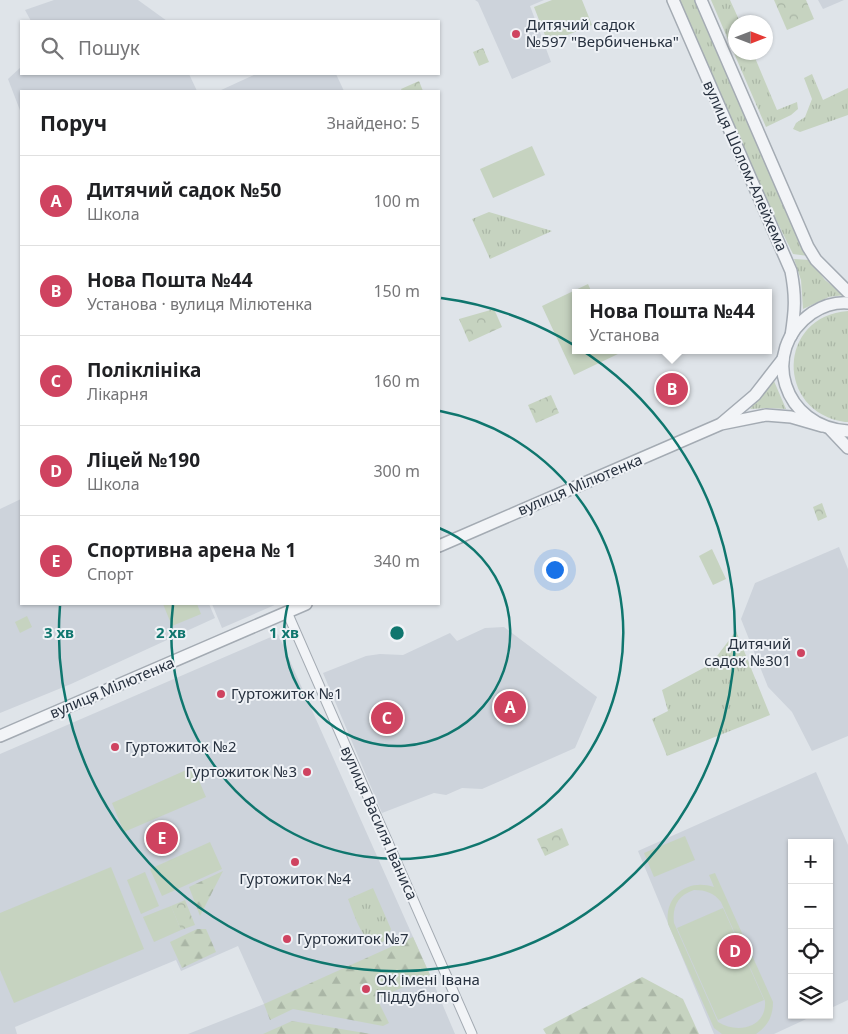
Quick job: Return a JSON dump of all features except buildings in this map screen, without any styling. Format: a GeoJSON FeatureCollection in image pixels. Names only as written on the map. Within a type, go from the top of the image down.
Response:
{"type":"FeatureCollection","features":[{"type":"Feature","properties":{"kind":"street","name":"вулиця Шолом-Алейхема"},"geometry":{"type":"LineString","coordinates":[[673,0],[790,271],[795,292],[795,309],[784,358]]}},
{"type":"Feature","properties":{"kind":"street","name":"вулиця Шолом-Алейхема"},"geometry":{"type":"LineString","coordinates":[[701,0],[808,247],[816,260],[848,292]]}},
{"type":"Feature","properties":{"kind":"street"},"geometry":{"type":"LineString","coordinates":[[790,336],[803,320],[820,308],[840,302],[848,302]]}},
{"type":"Feature","properties":{"kind":"street"},"geometry":{"type":"LineString","coordinates":[[784,358],[783,372],[786,385],[795,404],[810,420],[827,428],[848,448]]}},
{"type":"Feature","properties":{"kind":"street","name":"вулиця Мілютенка"},"geometry":{"type":"LineString","coordinates":[[721,424],[755,395],[784,358]]}},
{"type":"Feature","properties":{"kind":"street","name":"вулиця Мілютенка"},"geometry":{"type":"LineString","coordinates":[[440,546],[721,424],[766,415],[791,417],[827,428],[848,431]]}},
{"type":"Feature","properties":{"kind":"street","name":"вулиця Мілютенка"},"geometry":{"type":"LineString","coordinates":[[0,736],[304,605]]}},
{"type":"Feature","properties":{"kind":"street","name":"вулиця Василя Іваниса"},"geometry":{"type":"LineString","coordinates":[[287,612],[472,1034]]}},
{"type":"Feature","properties":{"kind":"shaded area"},"geometry":{"type":"Polygon","coordinates":[[[54,0],[138,0],[166,20],[30,20],[25,10],[54,0]]]}},
{"type":"Feature","properties":{"kind":"shaded area","name":"Дитячий садок №597 \"Вербиченька\""},"geometry":{"type":"Polygon","coordinates":[[[475,0],[544,0],[530,6],[551,62],[512,79],[478,2],[475,0]]]}},
{"type":"Feature","properties":{"kind":"shaded area"},"geometry":{"type":"Polygon","coordinates":[[[818,0],[844,0],[823,9],[818,0]]]}},
{"type":"Feature","properties":{"kind":"shaded area"},"geometry":{"type":"Polygon","coordinates":[[[20,68],[20,75],[189,75],[197,90],[20,90],[20,110],[8,79],[20,68]]]}},
{"type":"Feature","properties":{"kind":"shaded area"},"geometry":{"type":"Polygon","coordinates":[[[254,75],[336,75],[344,90],[221,90],[254,75]]]}},
{"type":"Feature","properties":{"kind":"shaded area"},"geometry":{"type":"Polygon","coordinates":[[[20,499],[20,605],[209,605],[215,618],[71,684],[0,713],[0,509],[20,499]]]}},
{"type":"Feature","properties":{"kind":"shaded area","name":"Дитячий садок №301"},"geometry":{"type":"Polygon","coordinates":[[[839,547],[848,569],[848,736],[812,751],[792,712],[768,687],[741,619],[755,583],[839,547]]]}},
{"type":"Feature","properties":{"kind":"shaded area"},"geometry":{"type":"Polygon","coordinates":[[[212,605],[275,605],[222,628],[212,605]]]}},
{"type":"Feature","properties":{"kind":"shaded area"},"geometry":{"type":"Polygon","coordinates":[[[504,627],[597,697],[575,748],[482,789],[462,788],[446,795],[434,793],[382,813],[323,673],[366,656],[380,654],[403,655],[450,633],[457,641],[485,628],[504,627]]]}},
{"type":"Feature","properties":{"kind":"shaded area"},"geometry":{"type":"Polygon","coordinates":[[[278,634],[455,1034],[188,1034],[264,1004],[238,946],[181,971],[176,960],[15,1027],[17,1034],[0,1034],[0,754],[278,634]]]}},
{"type":"Feature","properties":{"kind":"shaded area"},"geometry":{"type":"Polygon","coordinates":[[[816,772],[848,845],[848,1000],[833,1007],[833,839],[788,839],[788,1019],[806,1019],[774,1034],[714,1034],[638,851],[816,772]]]}},
{"type":"Feature","properties":{"kind":"green space"},"geometry":{"type":"Polygon","coordinates":[[[552,0],[582,0],[592,25],[548,43],[534,7],[552,0]]]}},
{"type":"Feature","properties":{"kind":"green space"},"geometry":{"type":"Polygon","coordinates":[[[673,0],[701,0],[808,256],[793,254],[708,82],[673,0]]]}},
{"type":"Feature","properties":{"kind":"green space"},"geometry":{"type":"Polygon","coordinates":[[[711,0],[730,0],[737,15],[728,15],[728,39],[711,0]]]}},
{"type":"Feature","properties":{"kind":"green space"},"geometry":{"type":"Polygon","coordinates":[[[774,0],[806,0],[814,19],[787,30],[774,0]]]}},
{"type":"Feature","properties":{"kind":"green space"},"geometry":{"type":"Polygon","coordinates":[[[483,48],[489,62],[479,66],[473,52],[483,48]]]}},
{"type":"Feature","properties":{"kind":"green space"},"geometry":{"type":"Polygon","coordinates":[[[737,60],[756,60],[777,110],[797,102],[798,109],[791,115],[766,127],[737,60]]]}},
{"type":"Feature","properties":{"kind":"green space"},"geometry":{"type":"Polygon","coordinates":[[[812,74],[823,100],[848,88],[848,115],[800,132],[793,129],[796,123],[805,117],[812,99],[804,78],[812,74]]]}},
{"type":"Feature","properties":{"kind":"green space"},"geometry":{"type":"Polygon","coordinates":[[[419,81],[423,90],[402,90],[419,81]]]}},
{"type":"Feature","properties":{"kind":"green space"},"geometry":{"type":"Polygon","coordinates":[[[532,146],[545,175],[493,198],[480,169],[532,146]]]}},
{"type":"Feature","properties":{"kind":"green space"},"geometry":{"type":"Polygon","coordinates":[[[489,212],[552,231],[490,259],[472,219],[489,212]]]}},
{"type":"Feature","properties":{"kind":"green space"},"geometry":{"type":"Polygon","coordinates":[[[794,259],[810,260],[825,280],[844,295],[829,297],[803,309],[801,280],[794,259]]]}},
{"type":"Feature","properties":{"kind":"green space"},"geometry":{"type":"Polygon","coordinates":[[[588,284],[590,289],[578,289],[588,284]]]}},
{"type":"Feature","properties":{"kind":"green space"},"geometry":{"type":"Polygon","coordinates":[[[572,292],[572,354],[618,354],[574,375],[542,306],[572,292]]]}},
{"type":"Feature","properties":{"kind":"green space"},"geometry":{"type":"Polygon","coordinates":[[[494,309],[502,327],[469,342],[459,319],[494,309]]]}},
{"type":"Feature","properties":{"kind":"green space"},"geometry":{"type":"Polygon","coordinates":[[[848,311],[848,422],[845,422],[822,415],[806,401],[796,384],[794,365],[797,346],[808,329],[825,317],[848,311]]]}},
{"type":"Feature","properties":{"kind":"green space"},"geometry":{"type":"Polygon","coordinates":[[[774,381],[786,409],[750,409],[774,381]]]}},
{"type":"Feature","properties":{"kind":"green space"},"geometry":{"type":"Polygon","coordinates":[[[551,395],[559,413],[536,423],[528,405],[551,395]]]}},
{"type":"Feature","properties":{"kind":"green space"},"geometry":{"type":"Polygon","coordinates":[[[822,503],[827,517],[818,521],[813,507],[822,503]]]}},
{"type":"Feature","properties":{"kind":"green space"},"geometry":{"type":"Polygon","coordinates":[[[712,549],[726,579],[713,585],[699,556],[712,549]]]}},
{"type":"Feature","properties":{"kind":"green space"},"geometry":{"type":"Polygon","coordinates":[[[163,605],[197,605],[201,614],[172,626],[163,605]]]}},
{"type":"Feature","properties":{"kind":"green space"},"geometry":{"type":"Polygon","coordinates":[[[27,616],[32,627],[20,633],[15,622],[27,616]]]}},
{"type":"Feature","properties":{"kind":"green space"},"geometry":{"type":"Polygon","coordinates":[[[736,631],[770,715],[667,756],[652,719],[668,711],[662,690],[711,664],[736,631]]]}},
{"type":"Feature","properties":{"kind":"green space"},"geometry":{"type":"Polygon","coordinates":[[[193,767],[206,797],[124,832],[112,803],[193,767]]]}},
{"type":"Feature","properties":{"kind":"green space"},"geometry":{"type":"Polygon","coordinates":[[[562,828],[569,845],[545,856],[537,839],[562,828]]]}},
{"type":"Feature","properties":{"kind":"green space"},"geometry":{"type":"Polygon","coordinates":[[[685,836],[695,860],[654,877],[644,853],[685,836]]]}},
{"type":"Feature","properties":{"kind":"green space"},"geometry":{"type":"Polygon","coordinates":[[[210,842],[222,869],[162,896],[150,869],[210,842]]]}},
{"type":"Feature","properties":{"kind":"green space"},"geometry":{"type":"Polygon","coordinates":[[[111,867],[144,949],[14,1003],[0,970],[0,913],[111,867]]]}},
{"type":"Feature","properties":{"kind":"green space"},"geometry":{"type":"Polygon","coordinates":[[[223,871],[200,916],[189,887],[223,871]]]}},
{"type":"Feature","properties":{"kind":"green space"},"geometry":{"type":"Polygon","coordinates":[[[145,872],[159,906],[141,914],[127,880],[145,872]]]}},
{"type":"Feature","properties":{"kind":"green space"},"geometry":{"type":"Polygon","coordinates":[[[715,873],[773,1002],[769,1020],[764,1028],[756,1034],[722,1034],[714,1028],[668,924],[670,905],[674,898],[687,887],[704,885],[714,887],[709,875],[715,873]],[[694,890],[688,892],[677,902],[674,912],[674,923],[718,1022],[734,1028],[742,1028],[756,1023],[764,1010],[765,1001],[721,902],[713,894],[694,890]]]}},
{"type":"Feature","properties":{"kind":"green space"},"geometry":{"type":"Polygon","coordinates":[[[373,888],[391,929],[387,939],[380,943],[373,943],[367,938],[357,923],[348,899],[373,888]]]}},
{"type":"Feature","properties":{"kind":"green space"},"geometry":{"type":"Polygon","coordinates":[[[185,900],[195,925],[181,930],[171,906],[185,900]]]}},
{"type":"Feature","properties":{"kind":"green space"},"geometry":{"type":"Polygon","coordinates":[[[171,906],[181,930],[154,942],[143,917],[171,906]]]}},
{"type":"Feature","properties":{"kind":"green space"},"geometry":{"type":"Polygon","coordinates":[[[723,908],[764,1000],[718,1020],[677,928],[723,908]]]}},
{"type":"Feature","properties":{"kind":"green space"},"geometry":{"type":"Polygon","coordinates":[[[197,929],[206,929],[216,952],[182,968],[170,942],[197,929]]]}},
{"type":"Feature","properties":{"kind":"green space"},"geometry":{"type":"Polygon","coordinates":[[[413,937],[430,975],[377,999],[389,1023],[383,1026],[293,1009],[270,1020],[264,1004],[413,937]]]}},
{"type":"Feature","properties":{"kind":"green space"},"geometry":{"type":"Polygon","coordinates":[[[642,977],[683,999],[699,1034],[546,1034],[543,1029],[642,977]]]}},
{"type":"Feature","properties":{"kind":"green space"},"geometry":{"type":"Polygon","coordinates":[[[292,1021],[371,1034],[263,1034],[292,1021]]]}},
{"type":"Feature","properties":{"kind":"place","name":"Дитячий садок №597 \"Вербиченька\""},"geometry":{"type":"Point","coordinates":[516,34]}},
{"type":"Feature","properties":{"kind":"place","name":"Нова Пошта №44"},"geometry":{"type":"Point","coordinates":[672,389]}},
{"type":"Feature","properties":{"kind":"place","name":"Дитячий садок №301"},"geometry":{"type":"Point","coordinates":[801,653]}},
{"type":"Feature","properties":{"kind":"place","name":"Гуртожиток №1"},"geometry":{"type":"Point","coordinates":[221,694]}},
{"type":"Feature","properties":{"kind":"place","name":"Дитячий садок №50"},"geometry":{"type":"Point","coordinates":[510,707]}},
{"type":"Feature","properties":{"kind":"place","name":"Поліклініка"},"geometry":{"type":"Point","coordinates":[387,718]}},
{"type":"Feature","properties":{"kind":"place","name":"Гуртожиток №2"},"geometry":{"type":"Point","coordinates":[115,747]}},
{"type":"Feature","properties":{"kind":"place","name":"Гуртожиток №3"},"geometry":{"type":"Point","coordinates":[307,772]}},
{"type":"Feature","properties":{"kind":"place","name":"Спортивна арена № 1"},"geometry":{"type":"Point","coordinates":[162,838]}},
{"type":"Feature","properties":{"kind":"place","name":"Гуртожиток №4"},"geometry":{"type":"Point","coordinates":[295,862]}},
{"type":"Feature","properties":{"kind":"place","name":"Гуртожиток №7"},"geometry":{"type":"Point","coordinates":[287,939]}},
{"type":"Feature","properties":{"kind":"place","name":"Ліцей №190"},"geometry":{"type":"Point","coordinates":[735,951]}},
{"type":"Feature","properties":{"kind":"place","name":"ОК імені Івана Піддубного"},"geometry":{"type":"Point","coordinates":[366,989]}}]}
